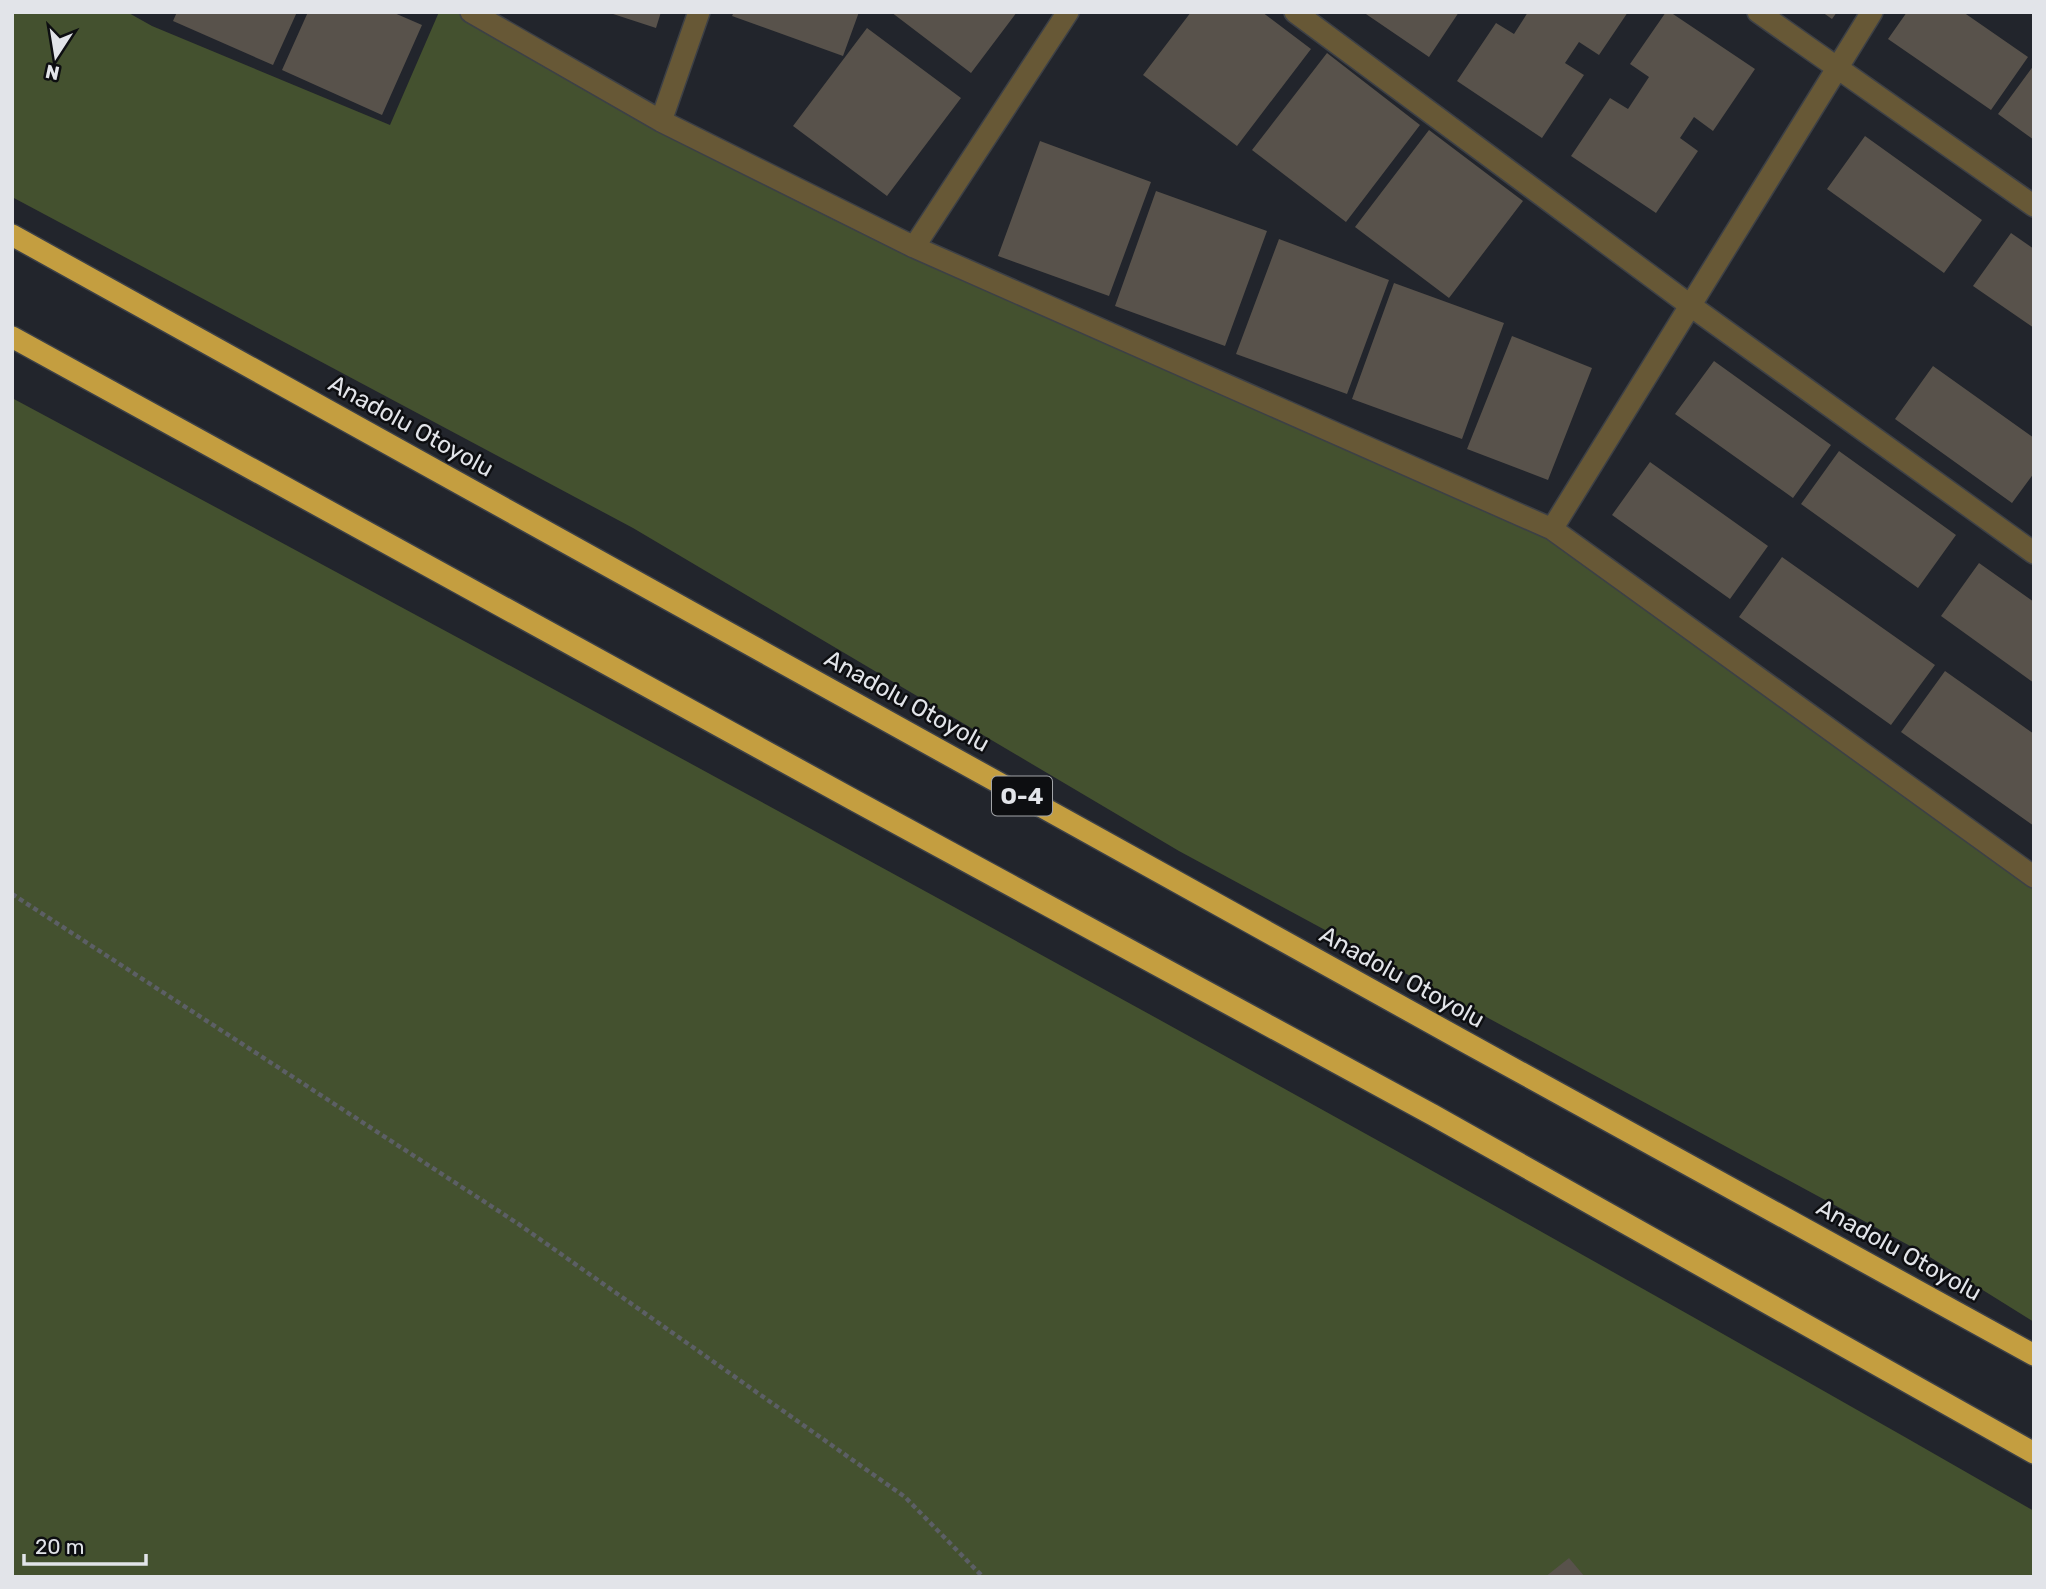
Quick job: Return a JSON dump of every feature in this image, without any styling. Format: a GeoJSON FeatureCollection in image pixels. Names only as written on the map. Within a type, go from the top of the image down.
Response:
{"type":"FeatureCollection","features":[{"type":"Feature","properties":{"kind":"highway","name":"Anadolu Otoyolu"},"geometry":{"type":"LineString","coordinates":[[12,235],[1469,1044],[2034,1354]]}},
{"type":"Feature","properties":{"kind":"highway"},"geometry":{"type":"LineString","coordinates":[[12,337],[876,813],[1445,1122],[2034,1452]]}},
{"type":"Feature","properties":{"kind":"street"},"geometry":{"type":"LineString","coordinates":[[471,12],[662,121],[914,247],[1552,529],[2034,877]]}},
{"type":"Feature","properties":{"kind":"street"},"geometry":{"type":"LineString","coordinates":[[662,121],[699,12]]}},
{"type":"Feature","properties":{"kind":"street"},"geometry":{"type":"LineString","coordinates":[[914,247],[1068,12]]}},
{"type":"Feature","properties":{"kind":"street"},"geometry":{"type":"LineString","coordinates":[[1295,12],[1692,306],[2034,553]]}},
{"type":"Feature","properties":{"kind":"street"},"geometry":{"type":"LineString","coordinates":[[1758,12],[2034,206]]}},
{"type":"Feature","properties":{"kind":"street"},"geometry":{"type":"LineString","coordinates":[[1552,529],[1872,12]]}},
{"type":"Feature","properties":{"kind":"path"},"geometry":{"type":"LineString","coordinates":[[12,894],[517,1223],[905,1497],[984,1577]]}},
{"type":"Feature","properties":{"kind":"green space"},"geometry":{"type":"Polygon","coordinates":[[[12,12],[127,12],[152,26],[390,125],[439,12],[471,12],[661,121],[1552,529],[2034,877],[2034,1322],[1925,1254],[1179,851],[633,528],[12,197],[12,12]]]}},
{"type":"Feature","properties":{"kind":"green space"},"geometry":{"type":"Polygon","coordinates":[[[12,398],[520,671],[1280,1086],[2034,1511],[2034,1577],[12,1577],[12,398]]]}},
{"type":"Feature","properties":{"kind":"building"},"geometry":{"type":"Polygon","coordinates":[[[177,12],[297,12],[273,65],[173,21],[177,12]]]}},
{"type":"Feature","properties":{"kind":"building"},"geometry":{"type":"Polygon","coordinates":[[[308,12],[392,12],[422,25],[382,115],[282,70],[308,12]]]}},
{"type":"Feature","properties":{"kind":"building"},"geometry":{"type":"Polygon","coordinates":[[[607,12],[661,12],[656,28],[607,12]]]}},
{"type":"Feature","properties":{"kind":"building"},"geometry":{"type":"Polygon","coordinates":[[[734,12],[859,12],[843,56],[732,16],[734,12]]]}},
{"type":"Feature","properties":{"kind":"building"},"geometry":{"type":"Polygon","coordinates":[[[891,12],[1017,12],[971,73],[891,12]]]}},
{"type":"Feature","properties":{"kind":"building"},"geometry":{"type":"Polygon","coordinates":[[[1191,12],[1262,12],[1311,49],[1237,146],[1143,75],[1191,12]]]}},
{"type":"Feature","properties":{"kind":"building"},"geometry":{"type":"Polygon","coordinates":[[[1363,12],[1459,12],[1429,57],[1363,12]]]}},
{"type":"Feature","properties":{"kind":"building"},"geometry":{"type":"Polygon","coordinates":[[[1528,12],[1628,12],[1599,55],[1579,42],[1565,63],[1584,75],[1542,138],[1457,81],[1496,23],[1514,34],[1528,12]]]}},
{"type":"Feature","properties":{"kind":"building"},"geometry":{"type":"Polygon","coordinates":[[[1666,12],[1670,12],[1755,69],[1713,131],[1694,117],[1680,138],[1698,151],[1656,213],[1571,156],[1610,98],[1628,109],[1649,77],[1630,64],[1666,12]]]}},
{"type":"Feature","properties":{"kind":"building"},"geometry":{"type":"Polygon","coordinates":[[[1822,12],[1837,12],[1832,19],[1822,12]]]}},
{"type":"Feature","properties":{"kind":"building"},"geometry":{"type":"Polygon","coordinates":[[[1907,12],[1963,12],[2028,57],[1991,110],[1888,39],[1907,12]]]}},
{"type":"Feature","properties":{"kind":"building"},"geometry":{"type":"Polygon","coordinates":[[[867,28],[961,98],[887,196],[793,126],[867,28]]]}},
{"type":"Feature","properties":{"kind":"building"},"geometry":{"type":"Polygon","coordinates":[[[1327,53],[1420,125],[1346,222],[1252,150],[1327,53]]]}},
{"type":"Feature","properties":{"kind":"building"},"geometry":{"type":"Polygon","coordinates":[[[2034,65],[2034,140],[1998,114],[2034,65]]]}},
{"type":"Feature","properties":{"kind":"building"},"geometry":{"type":"Polygon","coordinates":[[[1429,130],[1523,201],[1449,298],[1355,227],[1429,130]]]}},
{"type":"Feature","properties":{"kind":"building"},"geometry":{"type":"Polygon","coordinates":[[[1865,136],[1982,220],[1944,273],[1827,189],[1865,136]]]}},
{"type":"Feature","properties":{"kind":"building"},"geometry":{"type":"Polygon","coordinates":[[[1040,141],[1151,182],[1109,296],[998,256],[1040,141]]]}},
{"type":"Feature","properties":{"kind":"building"},"geometry":{"type":"Polygon","coordinates":[[[1156,191],[1267,231],[1225,346],[1115,306],[1156,191]]]}},
{"type":"Feature","properties":{"kind":"building"},"geometry":{"type":"Polygon","coordinates":[[[2011,233],[2034,249],[2034,328],[1973,286],[2011,233]]]}},
{"type":"Feature","properties":{"kind":"building"},"geometry":{"type":"Polygon","coordinates":[[[1279,239],[1389,280],[1347,394],[1236,354],[1279,239]]]}},
{"type":"Feature","properties":{"kind":"building"},"geometry":{"type":"Polygon","coordinates":[[[1394,283],[1504,323],[1462,439],[1352,399],[1394,283]]]}},
{"type":"Feature","properties":{"kind":"building"},"geometry":{"type":"Polygon","coordinates":[[[1512,336],[1592,368],[1548,480],[1467,449],[1512,336]]]}},
{"type":"Feature","properties":{"kind":"building"},"geometry":{"type":"Polygon","coordinates":[[[1714,361],[1831,445],[1793,498],[1675,414],[1714,361]]]}},
{"type":"Feature","properties":{"kind":"building"},"geometry":{"type":"Polygon","coordinates":[[[1933,366],[2034,438],[2034,473],[2012,503],[1895,419],[1933,366]]]}},
{"type":"Feature","properties":{"kind":"building"},"geometry":{"type":"Polygon","coordinates":[[[1839,451],[1956,535],[1918,588],[1801,504],[1839,451]]]}},
{"type":"Feature","properties":{"kind":"building"},"geometry":{"type":"Polygon","coordinates":[[[1650,462],[1768,546],[1730,599],[1612,515],[1650,462]]]}},
{"type":"Feature","properties":{"kind":"building"},"geometry":{"type":"Polygon","coordinates":[[[1782,557],[1935,665],[1891,725],[1739,617],[1782,557]]]}},
{"type":"Feature","properties":{"kind":"building"},"geometry":{"type":"Polygon","coordinates":[[[1979,563],[2034,602],[2034,683],[1941,616],[1979,563]]]}},
{"type":"Feature","properties":{"kind":"building"},"geometry":{"type":"Polygon","coordinates":[[[1945,671],[2034,734],[2034,826],[1901,732],[1945,671]]]}},
{"type":"Feature","properties":{"kind":"building"},"geometry":{"type":"Polygon","coordinates":[[[1569,1558],[1585,1577],[1545,1577],[1569,1558]]]}}]}
